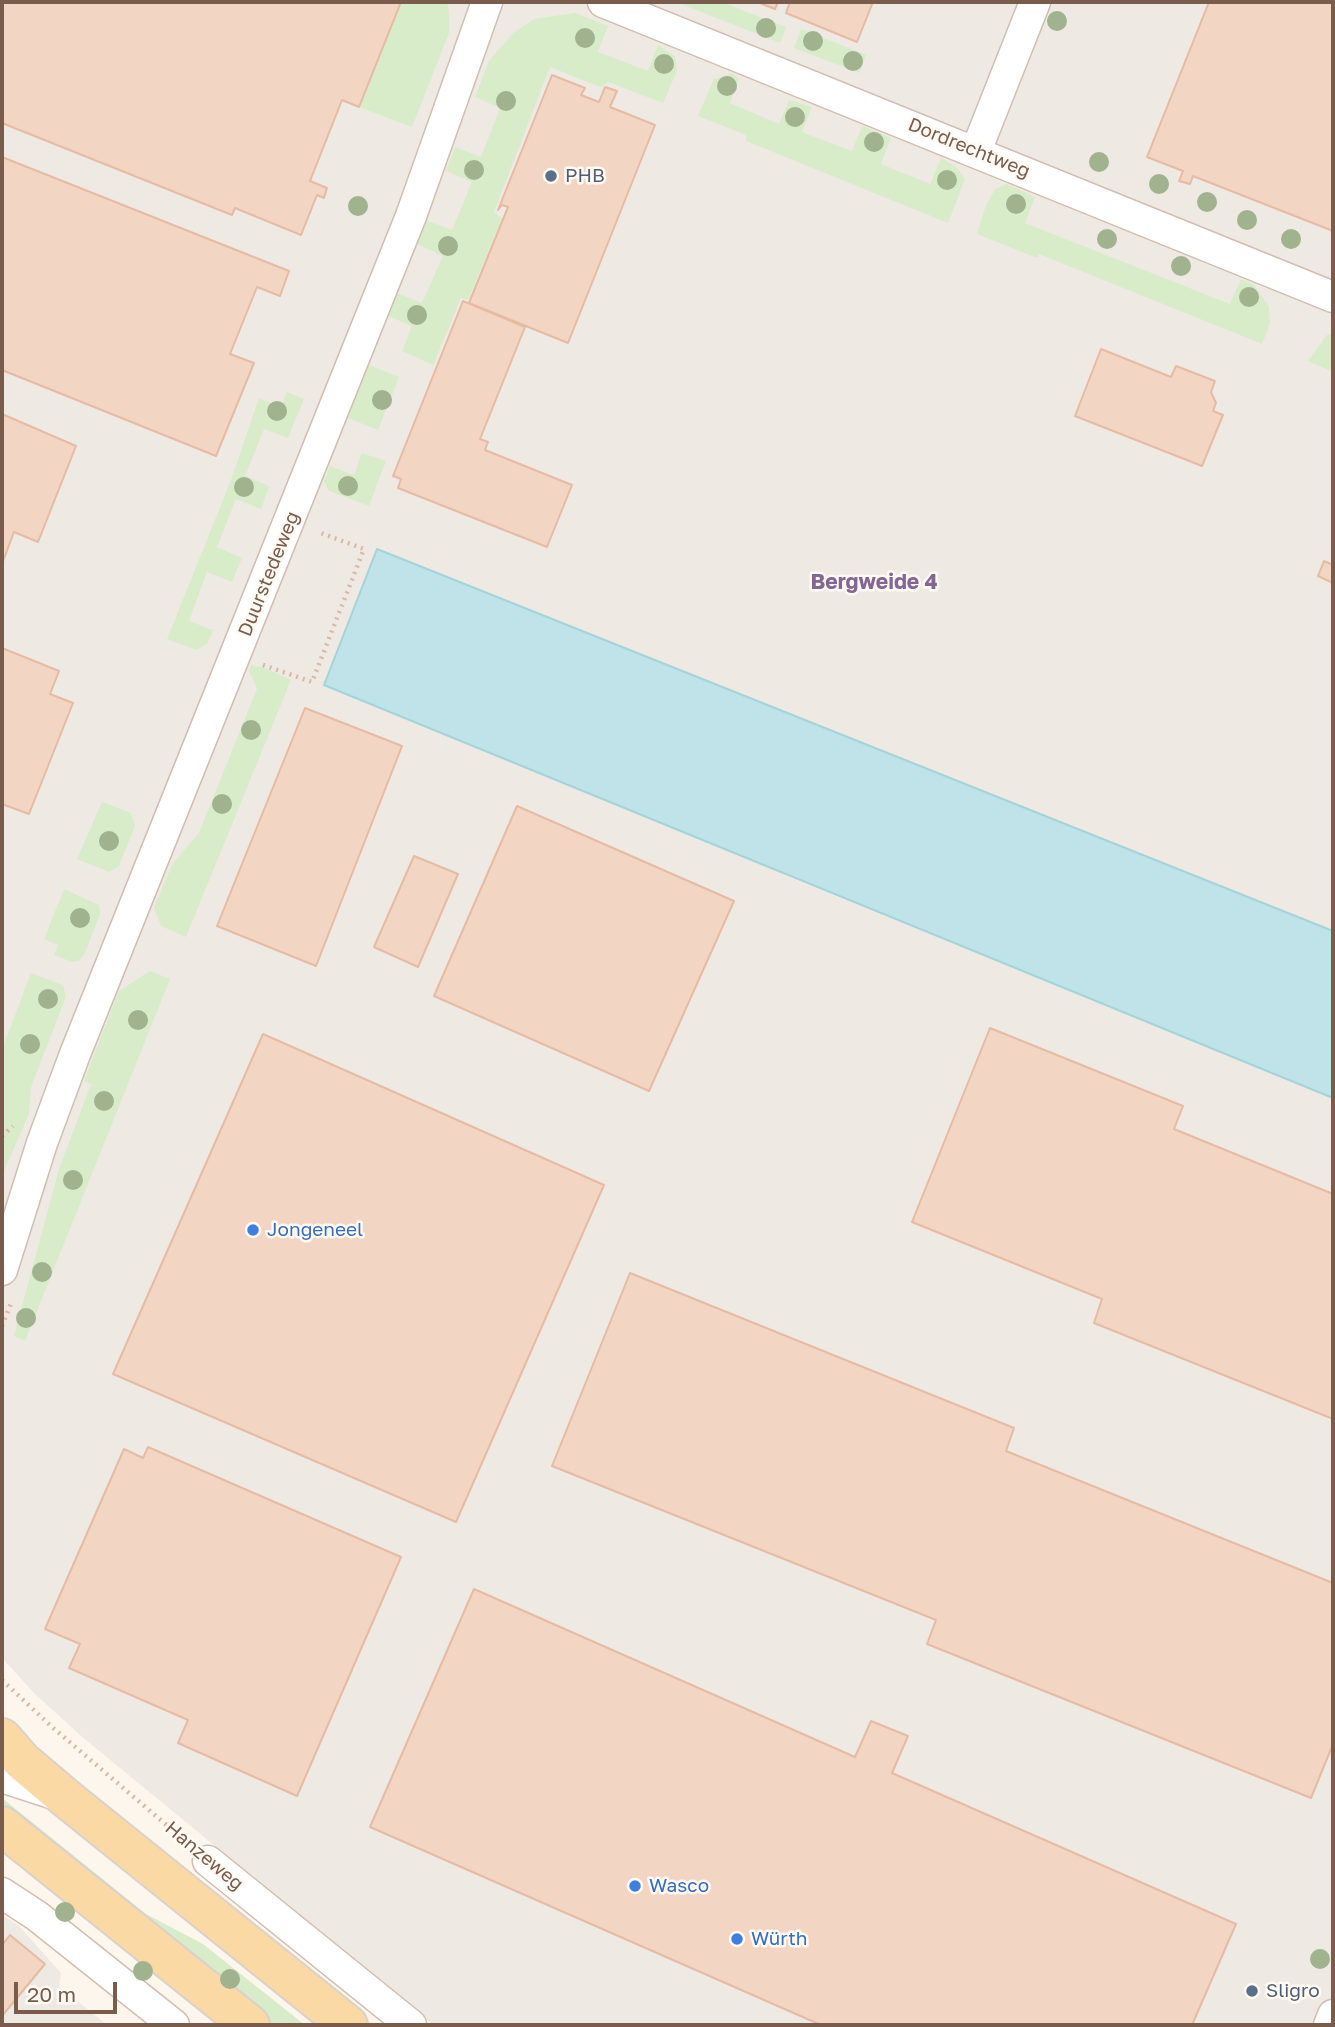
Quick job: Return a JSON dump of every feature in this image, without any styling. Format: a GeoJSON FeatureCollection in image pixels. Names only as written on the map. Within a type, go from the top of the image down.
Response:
{"type":"FeatureCollection","features":[{"type":"Feature","properties":{"kind":"main road","name":"Hanzeweg"},"geometry":{"type":"LineString","coordinates":[[2,1738],[22,1761],[67,1799],[348,2025]]}},
{"type":"Feature","properties":{"kind":"main road"},"geometry":{"type":"LineString","coordinates":[[2,1826],[250,2025]]}},
{"type":"Feature","properties":{"kind":"street","name":"Duurstedeweg"},"geometry":{"type":"LineString","coordinates":[[2,1270],[75,1054],[411,216],[487,2]]}},
{"type":"Feature","properties":{"kind":"street","name":"Dordrechtweg"},"geometry":{"type":"LineString","coordinates":[[603,2],[1333,297]]}},
{"type":"Feature","properties":{"kind":"street"},"geometry":{"type":"LineString","coordinates":[[976,151],[1035,2]]}},
{"type":"Feature","properties":{"kind":"street","name":"Duurstedeweg"},"geometry":{"type":"LineString","coordinates":[[2,1233],[43,1143]]}},
{"type":"Feature","properties":{"kind":"street","name":"Hanzeweg"},"geometry":{"type":"LineString","coordinates":[[2,1777],[67,1799]]}},
{"type":"Feature","properties":{"kind":"street","name":"Hanzeweg"},"geometry":{"type":"LineString","coordinates":[[208,1861],[411,2025]]}},
{"type":"Feature","properties":{"kind":"street"},"geometry":{"type":"LineString","coordinates":[[2,1893],[37,1916],[174,2025]]}},
{"type":"Feature","properties":{"kind":"street"},"geometry":{"type":"LineString","coordinates":[[1329,2025],[1333,2015]]}},
{"type":"Feature","properties":{"kind":"path"},"geometry":{"type":"LineString","coordinates":[[236,655],[312,682],[364,549],[290,521]]}},
{"type":"Feature","properties":{"kind":"path","name":"Hanzeweg"},"geometry":{"type":"LineString","coordinates":[[2,1680],[52,1727],[208,1861]]}},
{"type":"Feature","properties":{"kind":"shaded area"},"geometry":{"type":"Polygon","coordinates":[[[2,2],[1333,2],[1333,931],[377,549],[784,875],[1333,1098],[1333,2025],[433,2025],[81,1736],[35,1694],[2,1658],[2,2]]]}},
{"type":"Feature","properties":{"kind":"shaded area"},"geometry":{"type":"Polygon","coordinates":[[[2,1915],[19,1926],[61,1973],[59,1986],[107,2025],[2,2025],[2,1915]]]}},
{"type":"Feature","properties":{"kind":"green space"},"geometry":{"type":"Polygon","coordinates":[[[401,2],[447,2],[449,12],[449,33],[412,127],[359,107],[401,2]]]}},
{"type":"Feature","properties":{"kind":"green space"},"geometry":{"type":"Polygon","coordinates":[[[676,2],[721,2],[786,27],[780,43],[676,2]]]}},
{"type":"Feature","properties":{"kind":"green space"},"geometry":{"type":"Polygon","coordinates":[[[575,13],[608,26],[598,52],[648,71],[658,45],[675,56],[677,71],[663,103],[608,82],[600,87],[550,67],[494,212],[502,218],[468,300],[461,298],[433,365],[402,351],[412,326],[388,316],[396,293],[422,303],[443,256],[417,244],[426,220],[452,230],[472,182],[446,171],[455,147],[481,157],[500,108],[475,97],[489,61],[513,33],[534,19],[575,13]]]}},
{"type":"Feature","properties":{"kind":"green space"},"geometry":{"type":"Polygon","coordinates":[[[801,29],[866,55],[859,73],[794,48],[801,29]]]}},
{"type":"Feature","properties":{"kind":"green space"},"geometry":{"type":"Polygon","coordinates":[[[732,73],[739,79],[730,103],[779,124],[789,100],[812,107],[802,132],[852,151],[862,126],[891,138],[881,164],[930,184],[941,158],[955,166],[965,179],[948,223],[746,141],[746,135],[698,116],[714,79],[732,73]]]}},
{"type":"Feature","properties":{"kind":"green space"},"geometry":{"type":"Polygon","coordinates":[[[1006,184],[1035,197],[1025,223],[1230,304],[1241,279],[1254,285],[1269,307],[1270,323],[1262,344],[1039,254],[1037,258],[977,234],[985,208],[995,189],[1006,184]]]}},
{"type":"Feature","properties":{"kind":"green space"},"geometry":{"type":"Polygon","coordinates":[[[1333,333],[1333,372],[1308,361],[1327,335],[1333,333]]]}},
{"type":"Feature","properties":{"kind":"green space"},"geometry":{"type":"Polygon","coordinates":[[[369,365],[399,377],[378,430],[348,418],[369,365]]]}},
{"type":"Feature","properties":{"kind":"green space"},"geometry":{"type":"Polygon","coordinates":[[[287,392],[304,399],[288,438],[264,429],[245,476],[269,486],[261,509],[236,499],[217,547],[242,558],[232,582],[207,572],[189,621],[213,630],[207,644],[197,650],[167,639],[231,480],[259,398],[281,407],[287,392]]]}},
{"type":"Feature","properties":{"kind":"green space"},"geometry":{"type":"Polygon","coordinates":[[[362,453],[386,461],[369,506],[329,491],[324,481],[330,466],[354,475],[362,453]]]}},
{"type":"Feature","properties":{"kind":"green space"},"geometry":{"type":"Polygon","coordinates":[[[251,665],[265,668],[291,680],[186,937],[161,926],[154,907],[173,863],[199,833],[257,689],[249,671],[251,665]]]}},
{"type":"Feature","properties":{"kind":"green space"},"geometry":{"type":"Polygon","coordinates":[[[102,802],[131,813],[135,826],[119,866],[109,872],[77,859],[102,802]]]}},
{"type":"Feature","properties":{"kind":"green space"},"geometry":{"type":"Polygon","coordinates":[[[64,889],[99,905],[100,914],[84,955],[79,961],[72,962],[54,955],[58,945],[44,939],[64,889]]]}},
{"type":"Feature","properties":{"kind":"green space"},"geometry":{"type":"Polygon","coordinates":[[[150,971],[170,979],[25,1341],[14,1336],[59,1169],[91,1084],[84,1081],[119,991],[150,971]]]}},
{"type":"Feature","properties":{"kind":"green space"},"geometry":{"type":"Polygon","coordinates":[[[31,973],[63,985],[66,997],[31,1087],[29,1114],[2,1176],[2,1050],[31,973]]]}},
{"type":"Feature","properties":{"kind":"green space"},"geometry":{"type":"Polygon","coordinates":[[[2,1798],[146,1914],[203,1944],[305,2025],[274,2025],[2,1807],[2,1798]]]}},
{"type":"Feature","properties":{"kind":"water"},"geometry":{"type":"Polygon","coordinates":[[[377,549],[1333,931],[1333,1098],[324,685],[377,549]]]}},
{"type":"Feature","properties":{"kind":"building"},"geometry":{"type":"Polygon","coordinates":[[[2,2],[401,2],[359,107],[342,100],[310,181],[327,188],[324,198],[317,195],[301,235],[235,208],[232,215],[2,123],[2,2]]]}},
{"type":"Feature","properties":{"kind":"building"},"geometry":{"type":"Polygon","coordinates":[[[757,2],[778,2],[775,9],[757,2]]]}},
{"type":"Feature","properties":{"kind":"building"},"geometry":{"type":"Polygon","coordinates":[[[790,2],[873,2],[857,42],[786,13],[790,2]]]}},
{"type":"Feature","properties":{"kind":"building"},"geometry":{"type":"Polygon","coordinates":[[[1209,2],[1333,2],[1333,231],[1193,176],[1190,184],[1179,181],[1183,171],[1147,157],[1209,2]]]}},
{"type":"Feature","properties":{"kind":"building"},"geometry":{"type":"Polygon","coordinates":[[[552,75],[585,88],[581,95],[599,102],[605,87],[617,91],[610,107],[655,125],[568,343],[469,303],[508,207],[502,205],[498,210],[552,75]]]}},
{"type":"Feature","properties":{"kind":"building"},"geometry":{"type":"Polygon","coordinates":[[[2,157],[289,271],[280,296],[257,287],[230,354],[254,363],[216,456],[2,370],[2,157]]]}},
{"type":"Feature","properties":{"kind":"building"},"geometry":{"type":"Polygon","coordinates":[[[463,301],[525,327],[480,439],[488,442],[485,450],[572,485],[547,547],[398,488],[401,479],[393,476],[463,301]]]}},
{"type":"Feature","properties":{"kind":"building"},"geometry":{"type":"Polygon","coordinates":[[[1101,349],[1171,377],[1176,366],[1215,381],[1211,392],[1216,403],[1213,411],[1223,415],[1202,466],[1075,416],[1101,349]]]}},
{"type":"Feature","properties":{"kind":"building"},"geometry":{"type":"Polygon","coordinates":[[[2,414],[76,446],[38,542],[14,532],[2,564],[2,414]]]}},
{"type":"Feature","properties":{"kind":"building"},"geometry":{"type":"Polygon","coordinates":[[[1324,561],[1333,565],[1333,583],[1318,576],[1324,561]]]}},
{"type":"Feature","properties":{"kind":"building"},"geometry":{"type":"Polygon","coordinates":[[[2,648],[59,671],[50,694],[73,703],[29,814],[2,804],[2,648]]]}},
{"type":"Feature","properties":{"kind":"building"},"geometry":{"type":"Polygon","coordinates":[[[305,708],[402,746],[316,966],[217,926],[305,708]]]}},
{"type":"Feature","properties":{"kind":"building"},"geometry":{"type":"Polygon","coordinates":[[[517,806],[734,901],[649,1091],[434,996],[517,806]]]}},
{"type":"Feature","properties":{"kind":"building"},"geometry":{"type":"Polygon","coordinates":[[[414,856],[458,874],[418,967],[374,947],[414,856]]]}},
{"type":"Feature","properties":{"kind":"building"},"geometry":{"type":"Polygon","coordinates":[[[990,1028],[1183,1106],[1174,1129],[1333,1194],[1333,1419],[1094,1323],[1102,1299],[912,1222],[990,1028]]]}},
{"type":"Feature","properties":{"kind":"building"},"geometry":{"type":"Polygon","coordinates":[[[263,1034],[604,1185],[456,1522],[113,1374],[263,1034]]]}},
{"type":"Feature","properties":{"kind":"building"},"geometry":{"type":"Polygon","coordinates":[[[630,1273],[1014,1428],[1006,1451],[1333,1583],[1333,1744],[1311,1798],[927,1644],[936,1620],[552,1466],[630,1273]]]}},
{"type":"Feature","properties":{"kind":"building"},"geometry":{"type":"Polygon","coordinates":[[[148,1447],[401,1557],[297,1796],[178,1743],[188,1720],[69,1668],[80,1644],[45,1629],[124,1449],[143,1458],[148,1447]]]}},
{"type":"Feature","properties":{"kind":"building"},"geometry":{"type":"Polygon","coordinates":[[[474,1589],[855,1757],[871,1721],[908,1736],[892,1773],[1236,1924],[1192,2025],[821,2025],[370,1827],[474,1589]]]}},
{"type":"Feature","properties":{"kind":"building"},"geometry":{"type":"Polygon","coordinates":[[[10,1935],[45,1964],[2,2016],[2,1945],[10,1935]]]}},
{"type":"Feature","properties":{"kind":"place","name":"PHB"},"geometry":{"type":"Point","coordinates":[551,176]}},
{"type":"Feature","properties":{"kind":"place","name":"Jongeneel"},"geometry":{"type":"Point","coordinates":[253,1230]}},
{"type":"Feature","properties":{"kind":"place","name":"Wasco"},"geometry":{"type":"Point","coordinates":[635,1886]}},
{"type":"Feature","properties":{"kind":"place","name":"Würth"},"geometry":{"type":"Point","coordinates":[737,1939]}},
{"type":"Feature","properties":{"kind":"place","name":"Sligro"},"geometry":{"type":"Point","coordinates":[1252,1991]}},
{"type":"Feature","properties":{"kind":"district","name":"Bergweide 4"},"geometry":{"type":"Point","coordinates":[874,582]}}]}
